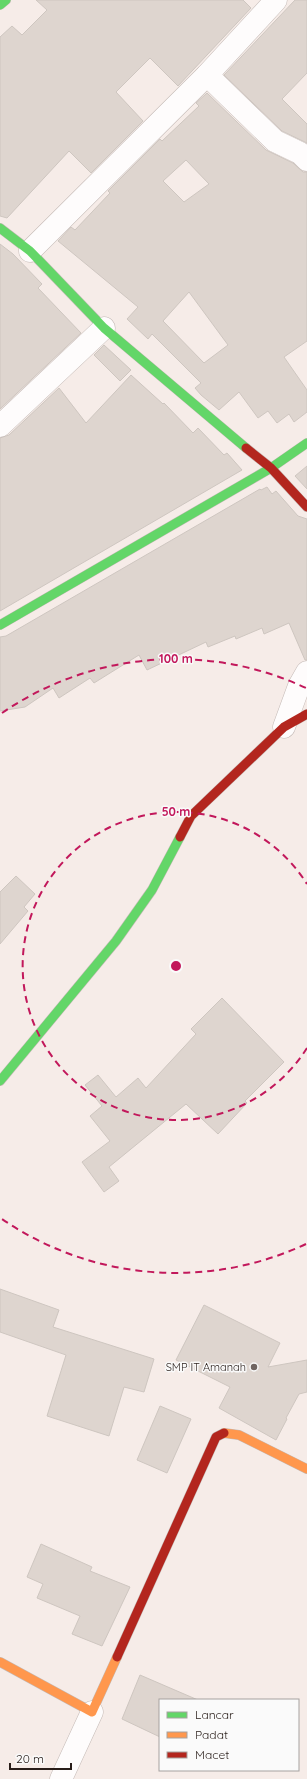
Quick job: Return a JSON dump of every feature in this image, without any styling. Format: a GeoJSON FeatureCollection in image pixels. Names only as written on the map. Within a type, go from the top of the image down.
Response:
{"type":"FeatureCollection","features":[{"type":"Feature","properties":{"kind":"main road"},"geometry":{"type":"LineString","coordinates":[[0,5],[6,0]]}},
{"type":"Feature","properties":{"kind":"main road"},"geometry":{"type":"LineString","coordinates":[[0,228],[30,252],[104,328],[172,387],[271,468],[307,507]]}},
{"type":"Feature","properties":{"kind":"main road"},"geometry":{"type":"LineString","coordinates":[[0,625],[271,468],[307,443]]}},
{"type":"Feature","properties":{"kind":"main road"},"geometry":{"type":"LineString","coordinates":[[0,1081],[116,941],[152,890],[191,816],[284,727],[307,714]]}},
{"type":"Feature","properties":{"kind":"main road"},"geometry":{"type":"LineString","coordinates":[[0,1662],[92,1712],[216,1436],[225,1432],[239,1435],[307,1469]]}},
{"type":"Feature","properties":{"kind":"street"},"geometry":{"type":"LineString","coordinates":[[30,252],[208,75],[276,0]]}},
{"type":"Feature","properties":{"kind":"street"},"geometry":{"type":"LineString","coordinates":[[208,75],[276,141],[300,153],[307,160]]}},
{"type":"Feature","properties":{"kind":"street"},"geometry":{"type":"LineString","coordinates":[[0,426],[104,328]]}},
{"type":"Feature","properties":{"kind":"street"},"geometry":{"type":"LineString","coordinates":[[284,727],[299,686],[307,672]]}},
{"type":"Feature","properties":{"kind":"street"},"geometry":{"type":"LineString","coordinates":[[61,1779],[92,1712]]}},
{"type":"Feature","properties":{"kind":"building"},"geometry":{"type":"Polygon","coordinates":[[[36,0],[243,0],[251,8],[178,86],[150,58],[116,92],[143,121],[91,173],[69,151],[7,218],[0,216],[0,37],[12,26],[22,35],[47,10],[36,0]]]}},
{"type":"Feature","properties":{"kind":"building"},"geometry":{"type":"Polygon","coordinates":[[[295,0],[307,0],[307,73],[282,99],[307,124],[307,143],[282,131],[224,75],[295,0]]]}},
{"type":"Feature","properties":{"kind":"building"},"geometry":{"type":"Polygon","coordinates":[[[207,93],[266,150],[293,163],[303,172],[307,172],[307,341],[284,357],[307,390],[307,412],[294,422],[289,414],[277,423],[268,411],[258,418],[239,392],[219,410],[195,388],[201,383],[152,334],[148,339],[127,319],[138,307],[58,241],[71,227],[75,230],[110,193],[108,191],[160,139],[162,141],[199,106],[196,103],[207,93]],[[186,160],[163,181],[184,202],[209,184],[186,160]],[[189,292],[163,321],[204,363],[228,345],[189,292]]]}},
{"type":"Feature","properties":{"kind":"building"},"geometry":{"type":"Polygon","coordinates":[[[0,244],[13,254],[42,284],[38,288],[81,333],[0,409],[0,244]]]}},
{"type":"Feature","properties":{"kind":"building"},"geometry":{"type":"Polygon","coordinates":[[[104,345],[131,370],[120,381],[94,355],[104,345]]]}},
{"type":"Feature","properties":{"kind":"building"},"geometry":{"type":"Polygon","coordinates":[[[131,375],[163,404],[164,403],[193,433],[198,428],[224,455],[227,453],[242,470],[0,611],[0,438],[9,435],[59,388],[86,423],[131,375]]]}},
{"type":"Feature","properties":{"kind":"building"},"geometry":{"type":"Polygon","coordinates":[[[307,466],[307,489],[295,476],[307,466]]]}},
{"type":"Feature","properties":{"kind":"building"},"geometry":{"type":"Polygon","coordinates":[[[267,487],[272,494],[276,491],[298,516],[307,519],[307,660],[305,660],[289,623],[264,634],[262,628],[236,639],[235,636],[208,647],[206,642],[147,670],[139,655],[94,683],[90,678],[59,698],[53,688],[25,707],[0,711],[0,637],[6,636],[260,489],[261,490],[267,487]]]}},
{"type":"Feature","properties":{"kind":"building"},"geometry":{"type":"Polygon","coordinates":[[[16,876],[35,894],[24,907],[28,911],[0,944],[0,892],[16,876]]]}},
{"type":"Feature","properties":{"kind":"building"},"geometry":{"type":"Polygon","coordinates":[[[222,998],[284,1062],[245,1101],[247,1103],[218,1134],[186,1104],[109,1167],[119,1181],[104,1192],[82,1162],[110,1141],[90,1116],[102,1106],[85,1085],[98,1075],[116,1097],[138,1078],[146,1088],[196,1034],[191,1029],[222,998]]]}},
{"type":"Feature","properties":{"kind":"building"},"geometry":{"type":"Polygon","coordinates":[[[0,1289],[59,1310],[53,1327],[154,1359],[144,1392],[124,1387],[109,1436],[47,1416],[66,1355],[0,1332],[0,1289]]]}},
{"type":"Feature","properties":{"kind":"building"},"geometry":{"type":"Polygon","coordinates":[[[204,1305],[280,1343],[268,1367],[307,1360],[307,1392],[299,1394],[276,1440],[219,1408],[230,1387],[176,1360],[204,1305]]]}},
{"type":"Feature","properties":{"kind":"building"},"geometry":{"type":"Polygon","coordinates":[[[160,1406],[191,1419],[167,1473],[137,1460],[160,1406]]]}},
{"type":"Feature","properties":{"kind":"building"},"geometry":{"type":"Polygon","coordinates":[[[41,1544],[92,1567],[90,1571],[130,1587],[102,1646],[72,1634],[80,1616],[37,1598],[43,1584],[27,1577],[41,1544]]]}},
{"type":"Feature","properties":{"kind":"building"},"geometry":{"type":"Polygon","coordinates":[[[140,1675],[196,1699],[159,1699],[159,1737],[122,1719],[140,1675]]]}},
{"type":"Feature","properties":{"kind":"traffic: fast"},"geometry":{"type":"LineString","coordinates":[[0,5],[6,0]]}},
{"type":"Feature","properties":{"kind":"traffic: fast"},"geometry":{"type":"LineString","coordinates":[[0,228],[30,251],[104,328],[246,448]]}},
{"type":"Feature","properties":{"kind":"traffic: fast"},"geometry":{"type":"LineString","coordinates":[[0,625],[271,468],[307,443]]}},
{"type":"Feature","properties":{"kind":"traffic: fast"},"geometry":{"type":"LineString","coordinates":[[0,1081],[116,941],[152,890],[180,837]]}},
{"type":"Feature","properties":{"kind":"traffic: slow"},"geometry":{"type":"LineString","coordinates":[[224,1433],[239,1435],[307,1469]]}},
{"type":"Feature","properties":{"kind":"traffic: slow"},"geometry":{"type":"LineString","coordinates":[[0,1662],[92,1712],[117,1657]]}},
{"type":"Feature","properties":{"kind":"traffic: jam"},"geometry":{"type":"LineString","coordinates":[[246,448],[271,468],[307,507]]}},
{"type":"Feature","properties":{"kind":"traffic: jam"},"geometry":{"type":"LineString","coordinates":[[180,837],[191,816],[284,727],[307,714]]}},
{"type":"Feature","properties":{"kind":"traffic: jam"},"geometry":{"type":"LineString","coordinates":[[117,1657],[216,1437],[224,1433]]}},
{"type":"Feature","properties":{"kind":"place","name":"SMP IT Amanah"},"geometry":{"type":"Point","coordinates":[254,1367]}}]}
